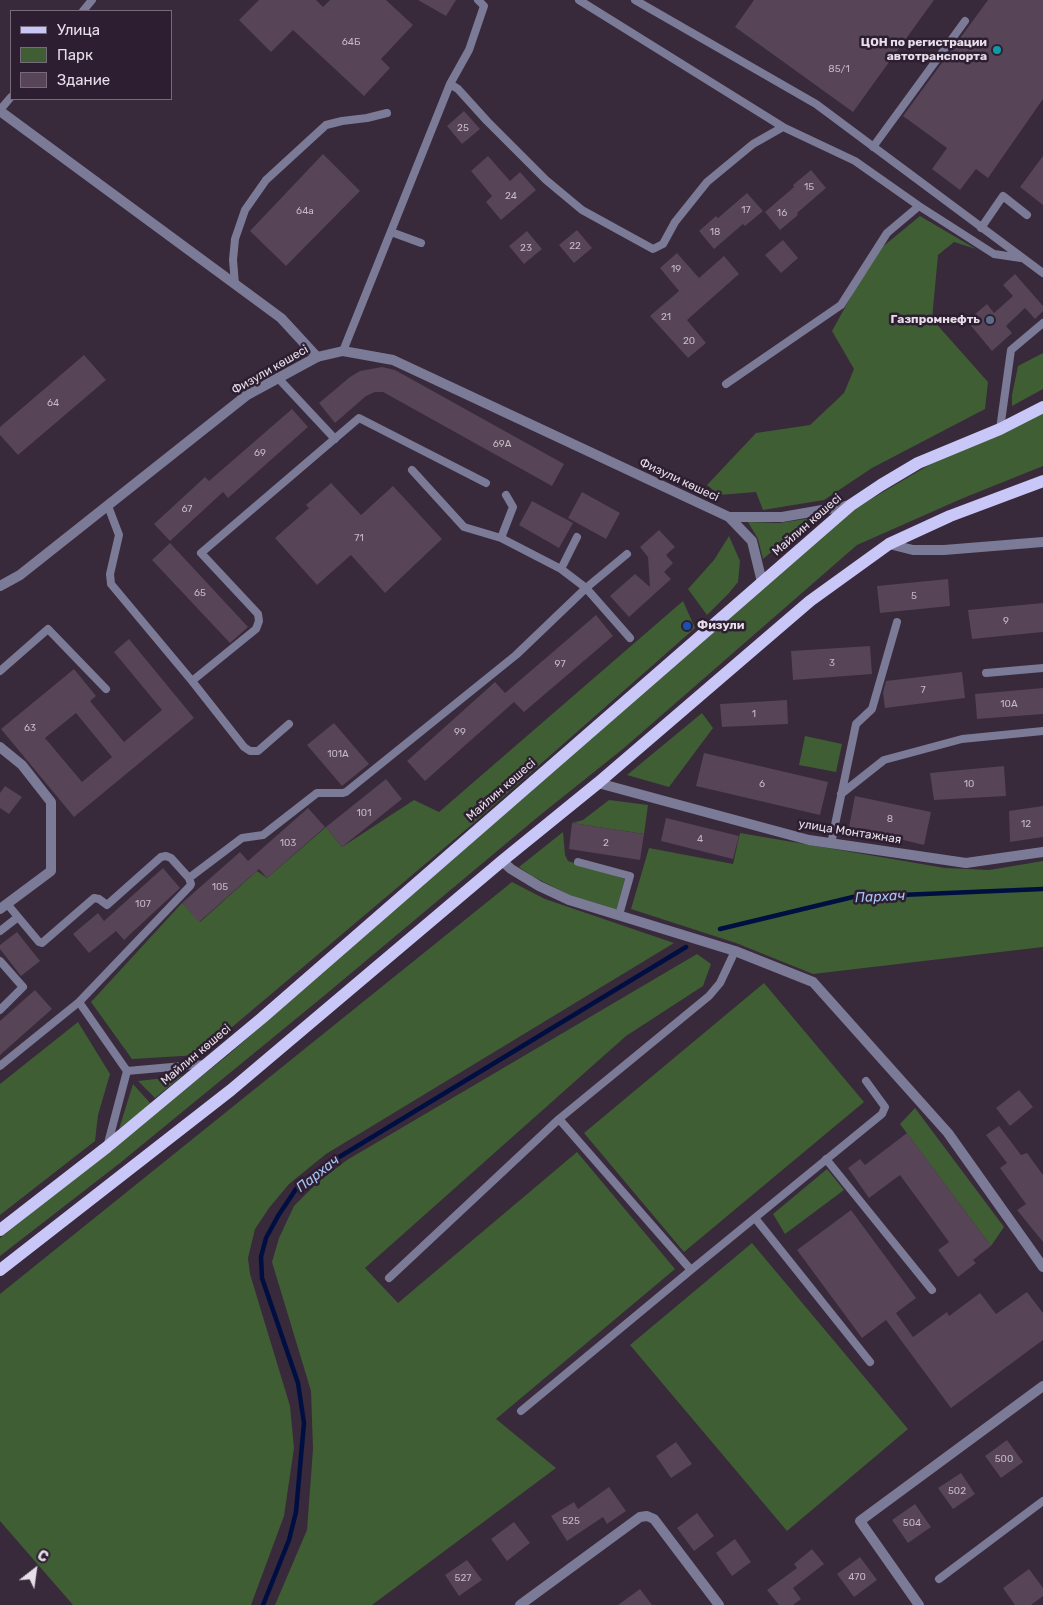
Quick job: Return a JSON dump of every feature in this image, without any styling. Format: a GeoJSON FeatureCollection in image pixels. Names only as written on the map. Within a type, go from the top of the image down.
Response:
{"type":"FeatureCollection","features":[{"type":"Feature","properties":{"kind":"main road","name":"Майлин көшесі"},"geometry":{"type":"LineString","coordinates":[[0,1230],[107,1147],[208,1064],[851,505],[918,463],[1000,429],[1043,407]]}},
{"type":"Feature","properties":{"kind":"main road"},"geometry":{"type":"LineString","coordinates":[[0,1270],[231,1090],[502,861],[598,784],[810,601],[889,544],[950,516],[1043,481]]}},
{"type":"Feature","properties":{"kind":"street"},"geometry":{"type":"LineString","coordinates":[[0,111],[281,318],[316,356]]}},
{"type":"Feature","properties":{"kind":"street","name":"Физули көшесі"},"geometry":{"type":"LineString","coordinates":[[0,586],[20,574],[108,506],[247,395],[316,356],[343,351],[392,360],[729,517]]}},
{"type":"Feature","properties":{"kind":"street"},"geometry":{"type":"LineString","coordinates":[[729,517],[782,517],[851,505]]}},
{"type":"Feature","properties":{"kind":"street"},"geometry":{"type":"LineString","coordinates":[[729,517],[752,541],[762,582]]}},
{"type":"Feature","properties":{"kind":"street"},"geometry":{"type":"LineString","coordinates":[[889,544],[913,550],[944,550],[1043,542]]}},
{"type":"Feature","properties":{"kind":"street"},"geometry":{"type":"LineString","coordinates":[[0,748],[22,765],[50,802],[52,871],[4,907]]}},
{"type":"Feature","properties":{"kind":"street","name":"улица Монтажная"},"geometry":{"type":"LineString","coordinates":[[598,784],[809,840],[831,844],[966,863],[1043,852]]}},
{"type":"Feature","properties":{"kind":"street"},"geometry":{"type":"LineString","coordinates":[[502,861],[511,869],[539,886],[569,900],[735,951],[813,982],[948,1133],[1043,1266]]}},
{"type":"Feature","properties":{"kind":"street"},"geometry":{"type":"LineString","coordinates":[[919,1605],[860,1521],[1043,1386]]}},
{"type":"Feature","properties":{"kind":"street"},"geometry":{"type":"LineString","coordinates":[[520,1605],[640,1517],[647,1516],[654,1519],[719,1605]]}},
{"type":"Feature","properties":{"kind":"lane"},"geometry":{"type":"LineString","coordinates":[[84,10],[92,0]]}},
{"type":"Feature","properties":{"kind":"lane"},"geometry":{"type":"LineString","coordinates":[[343,351],[450,84],[469,50],[484,6],[478,0]]}},
{"type":"Feature","properties":{"kind":"lane"},"geometry":{"type":"LineString","coordinates":[[579,0],[784,127],[855,161],[919,206],[994,254],[1021,258]]}},
{"type":"Feature","properties":{"kind":"lane"},"geometry":{"type":"LineString","coordinates":[[635,0],[816,104],[1043,273]]}},
{"type":"Feature","properties":{"kind":"lane"},"geometry":{"type":"LineString","coordinates":[[873,147],[965,21]]}},
{"type":"Feature","properties":{"kind":"lane"},"geometry":{"type":"LineString","coordinates":[[450,84],[546,180],[582,210],[653,249],[663,244],[676,222],[707,182],[753,144],[784,127]]}},
{"type":"Feature","properties":{"kind":"lane"},"geometry":{"type":"LineString","coordinates":[[0,111],[10,98]]}},
{"type":"Feature","properties":{"kind":"lane"},"geometry":{"type":"LineString","coordinates":[[235,284],[233,260],[235,239],[245,210],[266,180],[326,125],[387,113]]}},
{"type":"Feature","properties":{"kind":"lane"},"geometry":{"type":"LineString","coordinates":[[982,228],[1002,196],[1027,215]]}},
{"type":"Feature","properties":{"kind":"lane"},"geometry":{"type":"LineString","coordinates":[[726,384],[842,305],[887,233],[919,206]]}},
{"type":"Feature","properties":{"kind":"lane"},"geometry":{"type":"LineString","coordinates":[[391,232],[421,242]]}},
{"type":"Feature","properties":{"kind":"lane"},"geometry":{"type":"LineString","coordinates":[[1000,429],[1010,350],[1043,323]]}},
{"type":"Feature","properties":{"kind":"lane"},"geometry":{"type":"LineString","coordinates":[[278,378],[335,439]]}},
{"type":"Feature","properties":{"kind":"lane"},"geometry":{"type":"LineString","coordinates":[[192,681],[256,629],[259,622],[258,614],[201,553],[359,418],[486,483]]}},
{"type":"Feature","properties":{"kind":"lane"},"geometry":{"type":"LineString","coordinates":[[412,470],[464,527],[501,538],[561,569],[586,588],[630,638]]}},
{"type":"Feature","properties":{"kind":"lane"},"geometry":{"type":"LineString","coordinates":[[501,538],[513,507],[506,495]]}},
{"type":"Feature","properties":{"kind":"lane"},"geometry":{"type":"LineString","coordinates":[[108,506],[120,535],[110,574],[111,584],[244,747],[250,751],[258,751],[289,724]]}},
{"type":"Feature","properties":{"kind":"lane"},"geometry":{"type":"LineString","coordinates":[[561,569],[577,537]]}},
{"type":"Feature","properties":{"kind":"lane"},"geometry":{"type":"LineString","coordinates":[[189,878],[242,838],[263,835],[317,792],[346,792],[516,655],[586,588],[627,554]]}},
{"type":"Feature","properties":{"kind":"lane"},"geometry":{"type":"LineString","coordinates":[[831,844],[856,724],[872,709],[897,622]]}},
{"type":"Feature","properties":{"kind":"lane"},"geometry":{"type":"LineString","coordinates":[[0,671],[48,629],[106,688]]}},
{"type":"Feature","properties":{"kind":"lane"},"geometry":{"type":"LineString","coordinates":[[986,673],[1043,668]]}},
{"type":"Feature","properties":{"kind":"lane"},"geometry":{"type":"LineString","coordinates":[[841,794],[884,760],[962,739],[1043,731]]}},
{"type":"Feature","properties":{"kind":"lane"},"geometry":{"type":"LineString","coordinates":[[0,1066],[79,1002],[191,884],[189,878],[171,858],[161,857],[107,905],[94,898],[42,943],[39,942],[18,917],[4,907]]}},
{"type":"Feature","properties":{"kind":"lane"},"geometry":{"type":"LineString","coordinates":[[578,862],[630,876],[619,915]]}},
{"type":"Feature","properties":{"kind":"lane"},"geometry":{"type":"LineString","coordinates":[[0,931],[18,917]]}},
{"type":"Feature","properties":{"kind":"lane"},"geometry":{"type":"LineString","coordinates":[[389,1278],[559,1119],[709,996],[720,983],[735,951]]}},
{"type":"Feature","properties":{"kind":"lane"},"geometry":{"type":"LineString","coordinates":[[0,961],[24,987],[0,1010]]}},
{"type":"Feature","properties":{"kind":"lane"},"geometry":{"type":"LineString","coordinates":[[79,1002],[128,1071]]}},
{"type":"Feature","properties":{"kind":"lane"},"geometry":{"type":"LineString","coordinates":[[128,1071],[208,1064]]}},
{"type":"Feature","properties":{"kind":"lane"},"geometry":{"type":"LineString","coordinates":[[107,1147],[128,1071]]}},
{"type":"Feature","properties":{"kind":"lane"},"geometry":{"type":"LineString","coordinates":[[521,1411],[884,1111],[884,1107],[866,1081]]}},
{"type":"Feature","properties":{"kind":"lane"},"geometry":{"type":"LineString","coordinates":[[559,1119],[691,1270]]}},
{"type":"Feature","properties":{"kind":"lane"},"geometry":{"type":"LineString","coordinates":[[826,1159],[932,1290]]}},
{"type":"Feature","properties":{"kind":"lane"},"geometry":{"type":"LineString","coordinates":[[755,1218],[870,1362]]}},
{"type":"Feature","properties":{"kind":"lane"},"geometry":{"type":"LineString","coordinates":[[939,1579],[1043,1501]]}},
{"type":"Feature","properties":{"kind":"green space"},"geometry":{"type":"Polygon","coordinates":[[[920,216],[976,249],[954,242],[938,255],[932,319],[988,382],[985,409],[872,468],[824,500],[763,510],[756,492],[719,495],[707,485],[756,433],[810,425],[844,393],[854,369],[832,331],[875,253],[920,216]]]}},
{"type":"Feature","properties":{"kind":"green space"},"geometry":{"type":"Polygon","coordinates":[[[1043,353],[1043,389],[1012,406],[1012,395],[1018,366],[1043,353]]]}},
{"type":"Feature","properties":{"kind":"green space"},"geometry":{"type":"Polygon","coordinates":[[[1043,413],[1043,466],[961,499],[857,545],[624,748],[539,816],[120,1163],[0,1256],[0,1238],[228,1055],[854,509],[929,465],[1002,434],[1043,413]]]}},
{"type":"Feature","properties":{"kind":"green space"},"geometry":{"type":"Polygon","coordinates":[[[812,518],[763,559],[758,539],[748,522],[779,523],[812,518]]]}},
{"type":"Feature","properties":{"kind":"green space"},"geometry":{"type":"Polygon","coordinates":[[[729,536],[740,561],[738,582],[707,615],[688,589],[714,560],[729,536]]]}},
{"type":"Feature","properties":{"kind":"green space"},"geometry":{"type":"Polygon","coordinates":[[[683,601],[695,628],[469,827],[199,1055],[132,1059],[91,1002],[182,903],[200,922],[257,871],[267,878],[326,827],[342,847],[414,800],[439,812],[683,601]]]}},
{"type":"Feature","properties":{"kind":"green space"},"geometry":{"type":"Polygon","coordinates":[[[702,713],[713,728],[669,787],[627,775],[702,713]]]}},
{"type":"Feature","properties":{"kind":"green space"},"geometry":{"type":"Polygon","coordinates":[[[805,736],[842,744],[836,772],[799,765],[805,736]]]}},
{"type":"Feature","properties":{"kind":"green space"},"geometry":{"type":"Polygon","coordinates":[[[609,800],[648,805],[644,834],[572,823],[583,820],[609,800]]]}},
{"type":"Feature","properties":{"kind":"green space"},"geometry":{"type":"Polygon","coordinates":[[[563,832],[565,855],[568,861],[625,879],[616,911],[571,896],[532,876],[519,867],[563,832]]]}},
{"type":"Feature","properties":{"kind":"green space"},"geometry":{"type":"Polygon","coordinates":[[[740,833],[945,868],[989,870],[1043,861],[1043,947],[813,974],[736,943],[631,909],[649,848],[733,864],[740,833]]]}},
{"type":"Feature","properties":{"kind":"green space"},"geometry":{"type":"Polygon","coordinates":[[[512,882],[545,899],[674,943],[326,1154],[289,1184],[255,1229],[248,1258],[250,1274],[290,1406],[294,1448],[284,1516],[251,1605],[73,1605],[0,1521],[0,1294],[512,882]]]}},
{"type":"Feature","properties":{"kind":"green space"},"geometry":{"type":"Polygon","coordinates":[[[697,954],[711,964],[703,986],[626,1036],[365,1268],[398,1303],[577,1152],[675,1269],[496,1419],[556,1468],[372,1605],[275,1605],[307,1530],[313,1449],[311,1391],[272,1262],[279,1238],[294,1206],[318,1182],[347,1160],[697,954]]]}},
{"type":"Feature","properties":{"kind":"green space"},"geometry":{"type":"Polygon","coordinates":[[[764,983],[864,1102],[684,1252],[584,1133],[764,983]]]}},
{"type":"Feature","properties":{"kind":"green space"},"geometry":{"type":"Polygon","coordinates":[[[78,1022],[110,1074],[98,1115],[95,1141],[0,1215],[0,1084],[78,1022]]]}},
{"type":"Feature","properties":{"kind":"green space"},"geometry":{"type":"Polygon","coordinates":[[[182,1076],[155,1098],[138,1081],[182,1076]]]}},
{"type":"Feature","properties":{"kind":"green space"},"geometry":{"type":"Polygon","coordinates":[[[133,1084],[151,1104],[119,1129],[133,1084]]]}},
{"type":"Feature","properties":{"kind":"green space"},"geometry":{"type":"Polygon","coordinates":[[[915,1108],[1004,1227],[991,1246],[900,1124],[915,1108]]]}},
{"type":"Feature","properties":{"kind":"green space"},"geometry":{"type":"Polygon","coordinates":[[[827,1169],[844,1190],[785,1234],[773,1214],[827,1169]]]}},
{"type":"Feature","properties":{"kind":"green space"},"geometry":{"type":"Polygon","coordinates":[[[752,1243],[908,1429],[787,1531],[630,1345],[752,1243]]]}},
{"type":"Feature","properties":{"kind":"building"},"geometry":{"type":"Polygon","coordinates":[[[259,0],[316,0],[323,7],[330,0],[386,0],[413,25],[381,59],[390,68],[364,96],[293,30],[271,52],[239,20],[259,0]]]}},
{"type":"Feature","properties":{"kind":"building"},"geometry":{"type":"Polygon","coordinates":[[[418,0],[456,0],[446,16],[418,0]]]}},
{"type":"Feature","properties":{"kind":"building"},"geometry":{"type":"Polygon","coordinates":[[[754,0],[934,0],[853,112],[735,27],[754,0]]]}},
{"type":"Feature","properties":{"kind":"building","name":"ЦОН по регистрации автотранспорта"},"geometry":{"type":"Polygon","coordinates":[[[988,0],[1043,0],[1043,99],[988,178],[976,169],[960,190],[932,169],[947,148],[903,116],[988,0]]]}},
{"type":"Feature","properties":{"kind":"building"},"geometry":{"type":"Polygon","coordinates":[[[464,111],[480,129],[462,144],[447,126],[464,111]]]}},
{"type":"Feature","properties":{"kind":"building"},"geometry":{"type":"Polygon","coordinates":[[[323,154],[360,191],[286,266],[250,231],[323,154]]]}},
{"type":"Feature","properties":{"kind":"building"},"geometry":{"type":"Polygon","coordinates":[[[488,156],[510,181],[520,172],[536,190],[501,220],[486,202],[492,196],[471,171],[488,156]]]}},
{"type":"Feature","properties":{"kind":"building"},"geometry":{"type":"Polygon","coordinates":[[[1043,156],[1043,205],[1020,187],[1043,156]]]}},
{"type":"Feature","properties":{"kind":"building"},"geometry":{"type":"Polygon","coordinates":[[[811,170],[826,188],[780,230],[765,212],[811,170]]]}},
{"type":"Feature","properties":{"kind":"building"},"geometry":{"type":"Polygon","coordinates":[[[747,193],[763,211],[745,226],[743,224],[714,249],[699,231],[716,216],[718,218],[747,193]]]}},
{"type":"Feature","properties":{"kind":"building"},"geometry":{"type":"Polygon","coordinates":[[[577,230],[592,248],[574,263],[559,245],[577,230]]]}},
{"type":"Feature","properties":{"kind":"building"},"geometry":{"type":"Polygon","coordinates":[[[527,231],[542,249],[524,264],[509,246],[527,231]]]}},
{"type":"Feature","properties":{"kind":"building"},"geometry":{"type":"Polygon","coordinates":[[[783,240],[798,258],[781,273],[765,255],[783,240]]]}},
{"type":"Feature","properties":{"kind":"building"},"geometry":{"type":"Polygon","coordinates":[[[677,253],[699,278],[724,256],[739,274],[687,320],[706,343],[688,358],[650,316],[679,291],[660,268],[677,253]]]}},
{"type":"Feature","properties":{"kind":"building"},"geometry":{"type":"Polygon","coordinates":[[[1015,274],[1043,306],[1043,311],[1035,319],[1025,308],[1006,326],[1012,333],[992,351],[967,321],[987,304],[994,313],[1013,296],[1003,285],[1015,274]]]}},
{"type":"Feature","properties":{"kind":"building"},"geometry":{"type":"Polygon","coordinates":[[[84,355],[106,380],[18,455],[0,435],[0,427],[84,355]]]}},
{"type":"Feature","properties":{"kind":"building"},"geometry":{"type":"Polygon","coordinates":[[[382,367],[395,370],[564,464],[552,486],[383,392],[375,392],[366,396],[335,423],[319,403],[360,371],[382,367]]]}},
{"type":"Feature","properties":{"kind":"building"},"geometry":{"type":"Polygon","coordinates":[[[292,409],[308,427],[228,498],[223,492],[170,541],[154,524],[205,477],[209,481],[292,409]]]}},
{"type":"Feature","properties":{"kind":"building"},"geometry":{"type":"Polygon","coordinates":[[[331,483],[361,515],[393,486],[442,539],[385,593],[351,555],[317,585],[275,538],[309,508],[306,505],[331,483]]]}},
{"type":"Feature","properties":{"kind":"building"},"geometry":{"type":"Polygon","coordinates":[[[582,492],[620,513],[606,539],[568,518],[582,492]]]}},
{"type":"Feature","properties":{"kind":"building"},"geometry":{"type":"Polygon","coordinates":[[[532,501],[573,523],[559,548],[519,525],[532,501]]]}},
{"type":"Feature","properties":{"kind":"building"},"geometry":{"type":"Polygon","coordinates":[[[659,530],[675,547],[666,555],[673,563],[664,572],[671,579],[629,617],[610,596],[635,574],[650,587],[648,557],[640,547],[659,530]]]}},
{"type":"Feature","properties":{"kind":"building"},"geometry":{"type":"Polygon","coordinates":[[[170,543],[248,627],[230,643],[152,560],[170,543]]]}},
{"type":"Feature","properties":{"kind":"building"},"geometry":{"type":"Polygon","coordinates":[[[948,579],[950,606],[880,613],[877,586],[948,579]]]}},
{"type":"Feature","properties":{"kind":"building"},"geometry":{"type":"Polygon","coordinates":[[[1043,603],[1043,632],[972,639],[968,610],[1043,603]]]}},
{"type":"Feature","properties":{"kind":"building"},"geometry":{"type":"Polygon","coordinates":[[[596,615],[613,636],[524,712],[514,702],[425,781],[407,761],[495,682],[505,693],[596,615]]]}},
{"type":"Feature","properties":{"kind":"building"},"geometry":{"type":"Polygon","coordinates":[[[129,639],[194,718],[74,817],[1,729],[74,669],[96,696],[90,701],[124,742],[162,710],[114,652],[129,639]],[[76,713],[45,738],[82,782],[112,757],[76,713]]]}},
{"type":"Feature","properties":{"kind":"building"},"geometry":{"type":"Polygon","coordinates":[[[870,646],[872,674],[793,680],[791,651],[870,646]]]}},
{"type":"Feature","properties":{"kind":"building"},"geometry":{"type":"Polygon","coordinates":[[[962,672],[965,698],[885,708],[883,693],[886,681],[962,672]]]}},
{"type":"Feature","properties":{"kind":"building"},"geometry":{"type":"Polygon","coordinates":[[[1043,688],[1043,714],[977,719],[975,694],[1043,688]]]}},
{"type":"Feature","properties":{"kind":"building"},"geometry":{"type":"Polygon","coordinates":[[[787,700],[788,724],[722,727],[720,704],[787,700]]]}},
{"type":"Feature","properties":{"kind":"building"},"geometry":{"type":"Polygon","coordinates":[[[334,723],[369,764],[342,786],[307,745],[334,723]]]}},
{"type":"Feature","properties":{"kind":"building"},"geometry":{"type":"Polygon","coordinates":[[[704,753],[828,782],[820,815],[696,786],[704,753]]]}},
{"type":"Feature","properties":{"kind":"building"},"geometry":{"type":"Polygon","coordinates":[[[1004,766],[1006,796],[934,800],[930,773],[1004,766]]]}},
{"type":"Feature","properties":{"kind":"building"},"geometry":{"type":"Polygon","coordinates":[[[386,779],[402,799],[342,847],[326,827],[386,779]]]}},
{"type":"Feature","properties":{"kind":"building"},"geometry":{"type":"Polygon","coordinates":[[[5,786],[22,797],[9,814],[0,808],[0,793],[5,786]]]}},
{"type":"Feature","properties":{"kind":"building"},"geometry":{"type":"Polygon","coordinates":[[[855,796],[931,812],[924,845],[849,827],[855,796]]]}},
{"type":"Feature","properties":{"kind":"building"},"geometry":{"type":"Polygon","coordinates":[[[1043,806],[1043,837],[1010,842],[1009,811],[1043,806]]]}},
{"type":"Feature","properties":{"kind":"building"},"geometry":{"type":"Polygon","coordinates":[[[308,808],[325,827],[267,878],[259,869],[199,922],[182,903],[240,852],[248,861],[308,808]]]}},
{"type":"Feature","properties":{"kind":"building"},"geometry":{"type":"Polygon","coordinates":[[[666,818],[739,836],[733,859],[661,841],[666,818]]]}},
{"type":"Feature","properties":{"kind":"building"},"geometry":{"type":"Polygon","coordinates":[[[572,823],[644,834],[640,860],[569,849],[572,823]]]}},
{"type":"Feature","properties":{"kind":"building"},"geometry":{"type":"Polygon","coordinates":[[[163,868],[180,888],[124,940],[116,931],[89,953],[73,934],[98,913],[104,921],[163,868]]]}},
{"type":"Feature","properties":{"kind":"building"},"geometry":{"type":"Polygon","coordinates":[[[17,932],[40,961],[21,976],[0,949],[0,945],[17,932]]]}},
{"type":"Feature","properties":{"kind":"building"},"geometry":{"type":"Polygon","coordinates":[[[35,990],[52,1009],[0,1055],[0,1021],[35,990]]]}},
{"type":"Feature","properties":{"kind":"building"},"geometry":{"type":"Polygon","coordinates":[[[1019,1090],[1033,1107],[1010,1126],[996,1108],[1019,1090]]]}},
{"type":"Feature","properties":{"kind":"building"},"geometry":{"type":"Polygon","coordinates":[[[999,1126],[1021,1155],[1027,1153],[1043,1175],[1043,1242],[1017,1210],[1026,1204],[1000,1168],[1007,1163],[986,1135],[999,1126]]]}},
{"type":"Feature","properties":{"kind":"building"},"geometry":{"type":"Polygon","coordinates":[[[907,1133],[991,1246],[973,1260],[976,1263],[958,1277],[938,1250],[949,1242],[900,1175],[869,1198],[848,1168],[860,1159],[865,1165],[907,1133]]]}},
{"type":"Feature","properties":{"kind":"building"},"geometry":{"type":"Polygon","coordinates":[[[851,1210],[916,1298],[896,1313],[913,1337],[947,1312],[949,1316],[980,1293],[996,1314],[1027,1292],[1043,1313],[1043,1340],[951,1408],[886,1320],[862,1338],[797,1250],[851,1210]]]}},
{"type":"Feature","properties":{"kind":"building"},"geometry":{"type":"Polygon","coordinates":[[[1007,1440],[1023,1462],[1001,1478],[985,1456],[1007,1440]]]}},
{"type":"Feature","properties":{"kind":"building"},"geometry":{"type":"Polygon","coordinates":[[[676,1442],[692,1464],[671,1478],[656,1456],[676,1442]]]}},
{"type":"Feature","properties":{"kind":"building"},"geometry":{"type":"Polygon","coordinates":[[[961,1473],[975,1494],[953,1509],[938,1488],[961,1473]]]}},
{"type":"Feature","properties":{"kind":"building"},"geometry":{"type":"Polygon","coordinates":[[[609,1487],[626,1511],[607,1524],[603,1517],[567,1541],[551,1516],[574,1502],[578,1509],[609,1487]]]}},
{"type":"Feature","properties":{"kind":"building"},"geometry":{"type":"Polygon","coordinates":[[[915,1504],[931,1527],[908,1543],[892,1520],[915,1504]]]}},
{"type":"Feature","properties":{"kind":"building"},"geometry":{"type":"Polygon","coordinates":[[[697,1513],[714,1536],[694,1551],[677,1528],[697,1513]]]}},
{"type":"Feature","properties":{"kind":"building"},"geometry":{"type":"Polygon","coordinates":[[[514,1522],[530,1543],[507,1561],[491,1539],[514,1522]]]}},
{"type":"Feature","properties":{"kind":"building"},"geometry":{"type":"Polygon","coordinates":[[[735,1539],[751,1562],[732,1576],[716,1553],[735,1539]]]}},
{"type":"Feature","properties":{"kind":"building"},"geometry":{"type":"Polygon","coordinates":[[[812,1549],[824,1564],[793,1588],[801,1599],[793,1605],[779,1605],[767,1590],[797,1568],[794,1564],[812,1549]]]}},
{"type":"Feature","properties":{"kind":"building"},"geometry":{"type":"Polygon","coordinates":[[[860,1557],[877,1580],[854,1597],[837,1574],[860,1557]]]}},
{"type":"Feature","properties":{"kind":"building"},"geometry":{"type":"Polygon","coordinates":[[[467,1560],[482,1580],[459,1596],[445,1575],[467,1560]]]}},
{"type":"Feature","properties":{"kind":"building"},"geometry":{"type":"Polygon","coordinates":[[[1029,1569],[1043,1588],[1043,1596],[1031,1605],[1015,1605],[1003,1588],[1029,1569]]]}},
{"type":"Feature","properties":{"kind":"building"},"geometry":{"type":"Polygon","coordinates":[[[640,1589],[652,1605],[618,1605],[640,1589]]]}},
{"type":"Feature","properties":{"kind":"waterway","name":"Пархач"},"geometry":{"type":"LineString","coordinates":[[720,929],[853,897],[1043,889]]}},
{"type":"Feature","properties":{"kind":"waterway","name":"Пархач"},"geometry":{"type":"LineString","coordinates":[[263,1605],[289,1540],[296,1512],[304,1423],[298,1383],[262,1278],[261,1257],[266,1238],[278,1216],[296,1189],[314,1173],[686,947]]}},
{"type":"Feature","properties":{"kind":"place","name":"ЦОН по регистрации автотранспорта"},"geometry":{"type":"Point","coordinates":[997,50]}},
{"type":"Feature","properties":{"kind":"place","name":"Газпромнефть"},"geometry":{"type":"Point","coordinates":[990,320]}},
{"type":"Feature","properties":{"kind":"place","name":"Физули"},"geometry":{"type":"Point","coordinates":[687,626]}}]}
